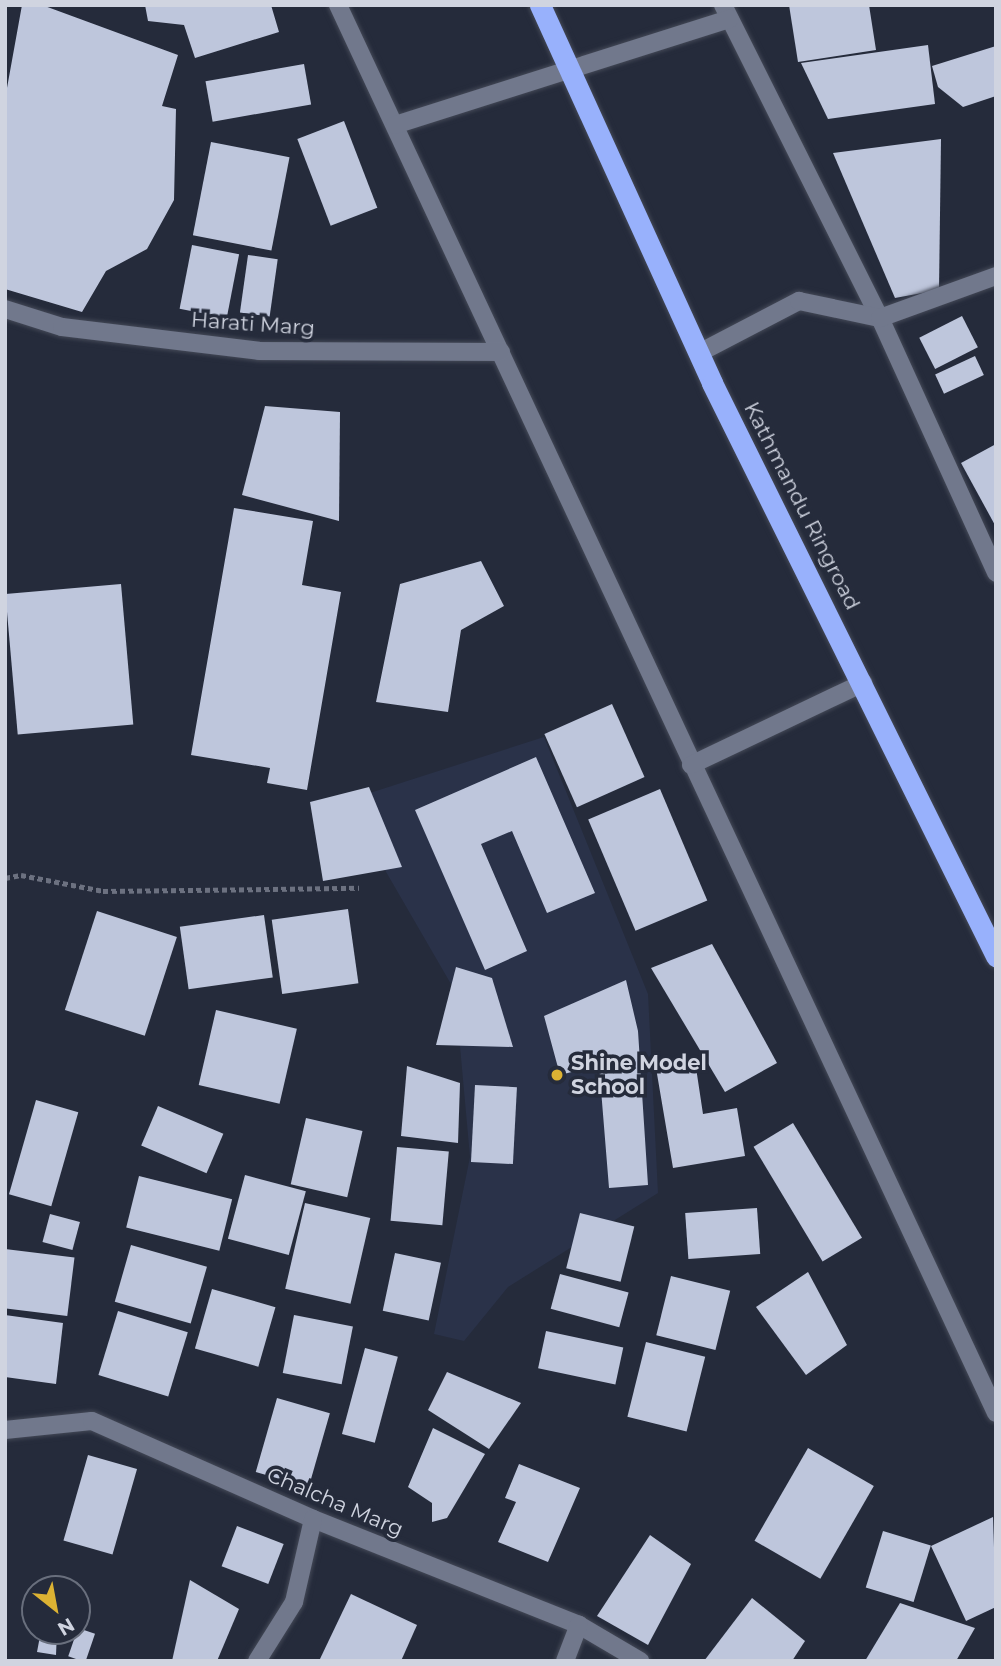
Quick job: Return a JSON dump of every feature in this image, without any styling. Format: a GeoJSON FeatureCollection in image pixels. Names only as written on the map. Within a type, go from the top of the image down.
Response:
{"type":"FeatureCollection","features":[{"type":"Feature","properties":{"kind":"highway","name":"Kathmandu Ringroad"},"geometry":{"type":"LineString","coordinates":[[540,5],[699,353],[996,956]]}},
{"type":"Feature","properties":{"kind":"street"},"geometry":{"type":"LineString","coordinates":[[338,5],[996,1413]]}},
{"type":"Feature","properties":{"kind":"street"},"geometry":{"type":"LineString","coordinates":[[395,125],[573,73],[726,12],[880,318],[996,573]]}},
{"type":"Feature","properties":{"kind":"street"},"geometry":{"type":"LineString","coordinates":[[699,353],[799,301],[880,318],[996,276]]}},
{"type":"Feature","properties":{"kind":"street","name":"Harati Marg"},"geometry":{"type":"LineString","coordinates":[[5,309],[62,327],[259,351],[501,352]]}},
{"type":"Feature","properties":{"kind":"street"},"geometry":{"type":"LineString","coordinates":[[691,765],[863,683]]}},
{"type":"Feature","properties":{"kind":"street","name":"Chalcha Marg"},"geometry":{"type":"LineString","coordinates":[[5,1430],[92,1420],[313,1519],[579,1625],[640,1661]]}},
{"type":"Feature","properties":{"kind":"street"},"geometry":{"type":"LineString","coordinates":[[257,1661],[294,1602],[313,1519]]}},
{"type":"Feature","properties":{"kind":"street"},"geometry":{"type":"LineString","coordinates":[[565,1661],[579,1625]]}},
{"type":"Feature","properties":{"kind":"path"},"geometry":{"type":"LineString","coordinates":[[5,878],[21,875],[103,891],[359,888]]}},
{"type":"Feature","properties":{"kind":"shaded area","name":"Shine Model School"},"geometry":{"type":"Polygon","coordinates":[[[544,737],[648,994],[658,1193],[508,1287],[464,1341],[434,1334],[470,1157],[455,991],[345,801],[544,737]]]}},
{"type":"Feature","properties":{"kind":"building"},"geometry":{"type":"Polygon","coordinates":[[[22,5],[42,5],[178,55],[162,106],[176,109],[174,200],[147,249],[106,271],[82,312],[5,289],[5,99],[22,5]]]}},
{"type":"Feature","properties":{"kind":"building"},"geometry":{"type":"Polygon","coordinates":[[[145,5],[271,5],[279,32],[195,58],[184,25],[148,21],[145,5]]]}},
{"type":"Feature","properties":{"kind":"building"},"geometry":{"type":"Polygon","coordinates":[[[789,5],[869,5],[876,50],[798,62],[789,5]]]}},
{"type":"Feature","properties":{"kind":"building"},"geometry":{"type":"Polygon","coordinates":[[[928,45],[935,104],[828,119],[801,63],[928,45]]]}},
{"type":"Feature","properties":{"kind":"building"},"geometry":{"type":"Polygon","coordinates":[[[996,46],[996,96],[963,107],[938,87],[932,66],[996,46]]]}},
{"type":"Feature","properties":{"kind":"building"},"geometry":{"type":"Polygon","coordinates":[[[304,64],[311,104],[213,122],[206,81],[304,64]]]}},
{"type":"Feature","properties":{"kind":"building"},"geometry":{"type":"Polygon","coordinates":[[[344,121],[377,208],[331,226],[297,139],[344,121]]]}},
{"type":"Feature","properties":{"kind":"building"},"geometry":{"type":"Polygon","coordinates":[[[941,139],[939,290],[895,298],[833,153],[941,139]]]}},
{"type":"Feature","properties":{"kind":"building"},"geometry":{"type":"Polygon","coordinates":[[[211,142],[290,157],[271,251],[193,235],[211,142]]]}},
{"type":"Feature","properties":{"kind":"building"},"geometry":{"type":"Polygon","coordinates":[[[192,245],[239,254],[227,318],[180,309],[192,245]]]}},
{"type":"Feature","properties":{"kind":"building"},"geometry":{"type":"Polygon","coordinates":[[[248,255],[278,259],[270,317],[240,312],[248,255]]]}},
{"type":"Feature","properties":{"kind":"building"},"geometry":{"type":"Polygon","coordinates":[[[962,316],[978,347],[935,369],[919,338],[962,316]]]}},
{"type":"Feature","properties":{"kind":"building"},"geometry":{"type":"Polygon","coordinates":[[[975,356],[984,375],[944,394],[935,375],[975,356]]]}},
{"type":"Feature","properties":{"kind":"building"},"geometry":{"type":"Polygon","coordinates":[[[265,406],[340,412],[339,521],[242,495],[265,406]]]}},
{"type":"Feature","properties":{"kind":"building"},"geometry":{"type":"Polygon","coordinates":[[[996,444],[996,527],[961,463],[996,444]]]}},
{"type":"Feature","properties":{"kind":"building"},"geometry":{"type":"Polygon","coordinates":[[[234,508],[313,521],[302,585],[341,592],[307,790],[267,783],[270,768],[191,755],[234,508]]]}},
{"type":"Feature","properties":{"kind":"building"},"geometry":{"type":"Polygon","coordinates":[[[481,561],[504,606],[461,630],[448,712],[376,702],[400,584],[481,561]]]}},
{"type":"Feature","properties":{"kind":"building"},"geometry":{"type":"Polygon","coordinates":[[[121,584],[133,724],[18,735],[5,594],[121,584]]]}},
{"type":"Feature","properties":{"kind":"building"},"geometry":{"type":"Polygon","coordinates":[[[612,704],[645,777],[577,807],[544,734],[612,704]]]}},
{"type":"Feature","properties":{"kind":"building"},"geometry":{"type":"Polygon","coordinates":[[[536,757],[595,893],[547,913],[512,831],[481,844],[527,951],[485,970],[415,810],[536,757]]]}},
{"type":"Feature","properties":{"kind":"building"},"geometry":{"type":"Polygon","coordinates":[[[369,787],[402,867],[323,881],[310,802],[369,787]]]}},
{"type":"Feature","properties":{"kind":"building"},"geometry":{"type":"Polygon","coordinates":[[[660,789],[707,900],[635,931],[588,819],[660,789]]]}},
{"type":"Feature","properties":{"kind":"building"},"geometry":{"type":"Polygon","coordinates":[[[348,909],[358,983],[282,994],[272,920],[348,909]]]}},
{"type":"Feature","properties":{"kind":"building"},"geometry":{"type":"Polygon","coordinates":[[[97,911],[177,937],[145,1036],[65,1010],[97,911]]]}},
{"type":"Feature","properties":{"kind":"building"},"geometry":{"type":"Polygon","coordinates":[[[264,915],[273,977],[189,989],[180,927],[264,915]]]}},
{"type":"Feature","properties":{"kind":"building"},"geometry":{"type":"Polygon","coordinates":[[[712,944],[777,1063],[725,1092],[651,968],[712,944]]]}},
{"type":"Feature","properties":{"kind":"building"},"geometry":{"type":"Polygon","coordinates":[[[456,967],[492,978],[513,1047],[436,1045],[456,967]]]}},
{"type":"Feature","properties":{"kind":"building"},"geometry":{"type":"Polygon","coordinates":[[[626,980],[638,1031],[648,1185],[609,1188],[599,1065],[560,1075],[544,1016],[626,980]]]}},
{"type":"Feature","properties":{"kind":"building"},"geometry":{"type":"Polygon","coordinates":[[[216,1010],[297,1029],[280,1104],[199,1085],[216,1010]]]}},
{"type":"Feature","properties":{"kind":"building"},"geometry":{"type":"Polygon","coordinates":[[[695,1061],[703,1114],[737,1108],[745,1156],[673,1168],[656,1068],[695,1061]]]}},
{"type":"Feature","properties":{"kind":"building"},"geometry":{"type":"Polygon","coordinates":[[[407,1066],[460,1083],[458,1143],[401,1136],[407,1066]]]}},
{"type":"Feature","properties":{"kind":"building"},"geometry":{"type":"Polygon","coordinates":[[[475,1085],[517,1087],[513,1164],[471,1162],[475,1085]]]}},
{"type":"Feature","properties":{"kind":"building"},"geometry":{"type":"Polygon","coordinates":[[[36,1100],[78,1112],[51,1206],[9,1194],[36,1100]]]}},
{"type":"Feature","properties":{"kind":"building"},"geometry":{"type":"Polygon","coordinates":[[[158,1106],[223,1134],[207,1173],[141,1146],[158,1106]]]}},
{"type":"Feature","properties":{"kind":"building"},"geometry":{"type":"Polygon","coordinates":[[[306,1118],[363,1131],[347,1197],[291,1184],[306,1118]]]}},
{"type":"Feature","properties":{"kind":"building"},"geometry":{"type":"Polygon","coordinates":[[[793,1123],[862,1238],[823,1262],[754,1147],[793,1123]]]}},
{"type":"Feature","properties":{"kind":"building"},"geometry":{"type":"Polygon","coordinates":[[[397,1147],[449,1152],[442,1225],[391,1221],[397,1147]]]}},
{"type":"Feature","properties":{"kind":"building"},"geometry":{"type":"Polygon","coordinates":[[[245,1175],[306,1191],[289,1255],[228,1239],[245,1175]]]}},
{"type":"Feature","properties":{"kind":"building"},"geometry":{"type":"Polygon","coordinates":[[[139,1176],[232,1199],[219,1251],[126,1227],[139,1176]]]}},
{"type":"Feature","properties":{"kind":"building"},"geometry":{"type":"Polygon","coordinates":[[[305,1203],[370,1218],[350,1304],[285,1289],[305,1203]]]}},
{"type":"Feature","properties":{"kind":"building"},"geometry":{"type":"Polygon","coordinates":[[[757,1208],[760,1254],[688,1259],[685,1213],[757,1208]]]}},
{"type":"Feature","properties":{"kind":"building"},"geometry":{"type":"Polygon","coordinates":[[[580,1213],[634,1227],[621,1282],[566,1268],[580,1213]]]}},
{"type":"Feature","properties":{"kind":"building"},"geometry":{"type":"Polygon","coordinates":[[[50,1214],[80,1222],[72,1250],[42,1242],[50,1214]]]}},
{"type":"Feature","properties":{"kind":"building"},"geometry":{"type":"Polygon","coordinates":[[[131,1245],[207,1267],[191,1323],[115,1302],[131,1245]]]}},
{"type":"Feature","properties":{"kind":"building"},"geometry":{"type":"Polygon","coordinates":[[[5,1249],[74,1258],[67,1316],[5,1308],[5,1249]]]}},
{"type":"Feature","properties":{"kind":"building"},"geometry":{"type":"Polygon","coordinates":[[[395,1253],[441,1263],[429,1320],[383,1311],[395,1253]]]}},
{"type":"Feature","properties":{"kind":"building"},"geometry":{"type":"Polygon","coordinates":[[[808,1272],[847,1345],[806,1375],[756,1307],[808,1272]]]}},
{"type":"Feature","properties":{"kind":"building"},"geometry":{"type":"Polygon","coordinates":[[[560,1274],[629,1292],[619,1327],[551,1309],[560,1274]]]}},
{"type":"Feature","properties":{"kind":"building"},"geometry":{"type":"Polygon","coordinates":[[[671,1276],[730,1291],[715,1350],[656,1335],[671,1276]]]}},
{"type":"Feature","properties":{"kind":"building"},"geometry":{"type":"Polygon","coordinates":[[[212,1289],[275,1307],[258,1367],[195,1349],[212,1289]]]}},
{"type":"Feature","properties":{"kind":"building"},"geometry":{"type":"Polygon","coordinates":[[[118,1311],[188,1332],[168,1396],[98,1375],[118,1311]]]}},
{"type":"Feature","properties":{"kind":"building"},"geometry":{"type":"Polygon","coordinates":[[[5,1315],[63,1323],[56,1384],[5,1377],[5,1315]]]}},
{"type":"Feature","properties":{"kind":"building"},"geometry":{"type":"Polygon","coordinates":[[[294,1315],[353,1326],[342,1384],[283,1373],[294,1315]]]}},
{"type":"Feature","properties":{"kind":"building"},"geometry":{"type":"Polygon","coordinates":[[[546,1331],[623,1347],[615,1385],[538,1368],[546,1331]]]}},
{"type":"Feature","properties":{"kind":"building"},"geometry":{"type":"Polygon","coordinates":[[[646,1342],[705,1357],[687,1431],[627,1417],[646,1342]]]}},
{"type":"Feature","properties":{"kind":"building"},"geometry":{"type":"Polygon","coordinates":[[[365,1348],[398,1357],[375,1443],[342,1434],[365,1348]]]}},
{"type":"Feature","properties":{"kind":"building"},"geometry":{"type":"Polygon","coordinates":[[[447,1372],[521,1403],[489,1449],[428,1410],[447,1372]]]}},
{"type":"Feature","properties":{"kind":"building"},"geometry":{"type":"Polygon","coordinates":[[[277,1398],[330,1413],[309,1487],[256,1472],[277,1398]]]}},
{"type":"Feature","properties":{"kind":"building"},"geometry":{"type":"Polygon","coordinates":[[[433,1428],[485,1454],[447,1518],[432,1522],[432,1503],[408,1487],[433,1428]]]}},
{"type":"Feature","properties":{"kind":"building"},"geometry":{"type":"Polygon","coordinates":[[[808,1448],[874,1486],[820,1579],[754,1541],[808,1448]]]}},
{"type":"Feature","properties":{"kind":"building"},"geometry":{"type":"Polygon","coordinates":[[[88,1455],[137,1469],[112,1555],[63,1541],[88,1455]]]}},
{"type":"Feature","properties":{"kind":"building"},"geometry":{"type":"Polygon","coordinates":[[[519,1464],[580,1488],[548,1562],[498,1542],[516,1502],[505,1498],[519,1464]]]}},
{"type":"Feature","properties":{"kind":"building"},"geometry":{"type":"Polygon","coordinates":[[[993,1517],[996,1607],[966,1621],[931,1546],[993,1517]]]}},
{"type":"Feature","properties":{"kind":"building"},"geometry":{"type":"Polygon","coordinates":[[[237,1526],[284,1544],[268,1584],[222,1566],[237,1526]]]}},
{"type":"Feature","properties":{"kind":"building"},"geometry":{"type":"Polygon","coordinates":[[[883,1531],[931,1546],[914,1602],[866,1587],[883,1531]]]}},
{"type":"Feature","properties":{"kind":"building"},"geometry":{"type":"Polygon","coordinates":[[[650,1535],[691,1564],[648,1645],[597,1616],[650,1535]]]}},
{"type":"Feature","properties":{"kind":"building"},"geometry":{"type":"Polygon","coordinates":[[[190,1580],[239,1609],[217,1661],[172,1661],[190,1580]]]}},
{"type":"Feature","properties":{"kind":"building"},"geometry":{"type":"Polygon","coordinates":[[[351,1594],[417,1625],[401,1661],[319,1661],[351,1594]]]}},
{"type":"Feature","properties":{"kind":"building"},"geometry":{"type":"Polygon","coordinates":[[[752,1598],[805,1641],[792,1661],[704,1661],[752,1598]]]}},
{"type":"Feature","properties":{"kind":"building"},"geometry":{"type":"Polygon","coordinates":[[[900,1603],[975,1628],[956,1661],[865,1661],[900,1603]]]}},
{"type":"Feature","properties":{"kind":"building"},"geometry":{"type":"Polygon","coordinates":[[[91,1632],[95,1634],[86,1661],[68,1656],[72,1645],[91,1645],[91,1632]]]}},
{"type":"Feature","properties":{"kind":"building"},"geometry":{"type":"Polygon","coordinates":[[[38,1645],[56,1645],[56,1655],[37,1652],[38,1645]]]}},
{"type":"Feature","properties":{"kind":"place","name":"Shine Model School"},"geometry":{"type":"Point","coordinates":[557,1075]}}]}
